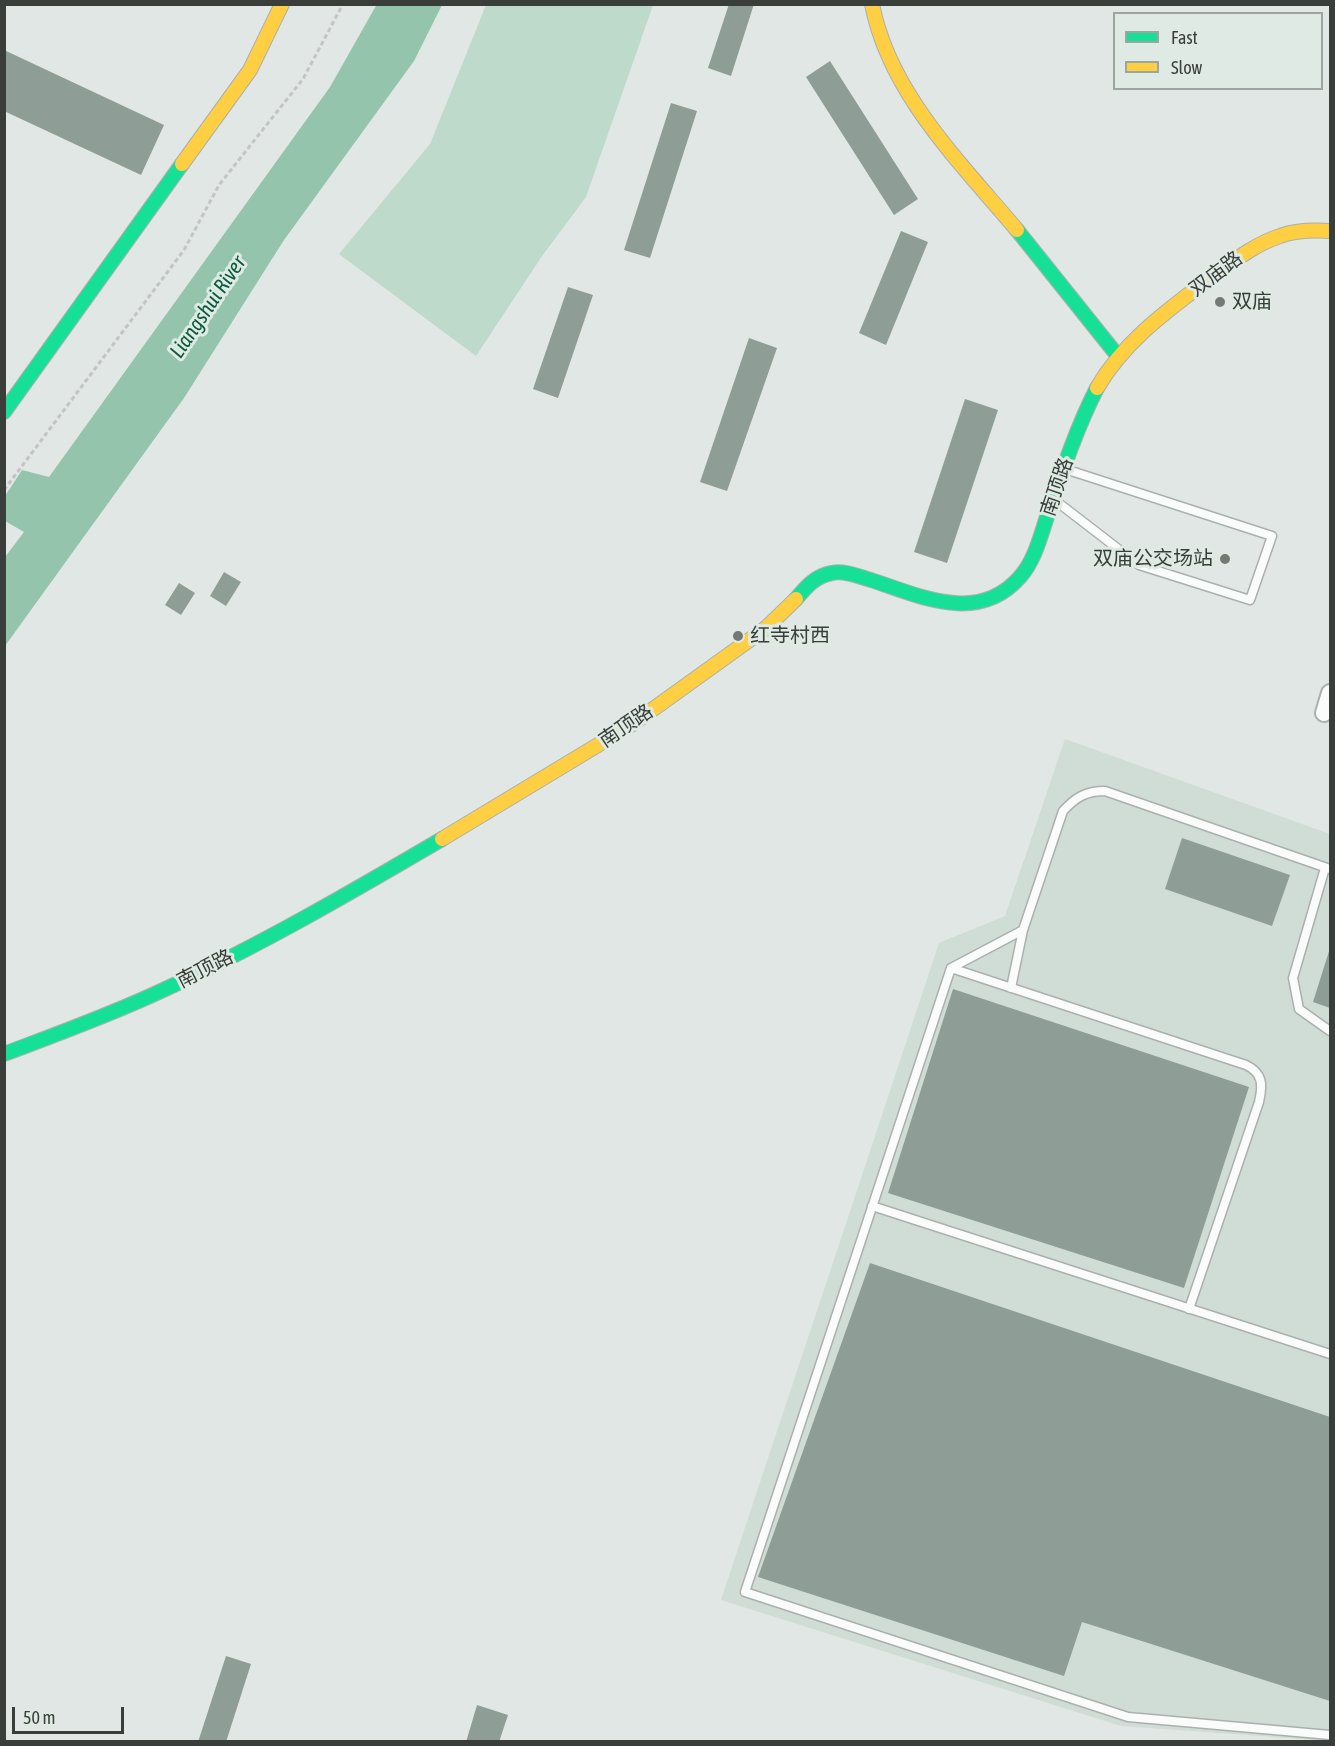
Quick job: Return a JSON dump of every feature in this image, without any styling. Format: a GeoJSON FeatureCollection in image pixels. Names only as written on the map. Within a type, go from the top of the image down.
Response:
{"type":"FeatureCollection","features":[{"type":"Feature","properties":{"kind":"street"},"geometry":{"type":"LineString","coordinates":[[4,412],[250,70],[282,4]]}},
{"type":"Feature","properties":{"kind":"street"},"geometry":{"type":"LineString","coordinates":[[872,4],[872,15],[888,58],[924,114],[1117,355]]}},
{"type":"Feature","properties":{"kind":"street","name":"双庙路"},"geometry":{"type":"LineString","coordinates":[[1117,355],[1159,318],[1268,238],[1294,230],[1330,231]]}},
{"type":"Feature","properties":{"kind":"street","name":"南顶路"},"geometry":{"type":"LineString","coordinates":[[4,1054],[101,1017],[182,981],[307,916],[395,866],[618,734],[779,617],[818,577],[839,571],[927,602],[947,605],[968,605],[993,596],[1012,585],[1024,572],[1035,552],[1085,411],[1117,355]]}},
{"type":"Feature","properties":{"kind":"street"},"geometry":{"type":"LineString","coordinates":[[1324,713],[1330,693]]}},
{"type":"Feature","properties":{"kind":"lane"},"geometry":{"type":"LineString","coordinates":[[1053,499],[1139,565],[1250,600],[1272,536],[1064,469]]}},
{"type":"Feature","properties":{"kind":"lane"},"geometry":{"type":"LineString","coordinates":[[1011,988],[1023,930],[1063,812],[1074,799],[1089,791],[1105,791],[1328,868],[1293,978],[1299,1009],[1330,1031]]}},
{"type":"Feature","properties":{"kind":"lane"},"geometry":{"type":"LineString","coordinates":[[1023,930],[951,968],[745,1592],[1128,1717],[1330,1735]]}},
{"type":"Feature","properties":{"kind":"lane"},"geometry":{"type":"LineString","coordinates":[[951,968],[1246,1065],[1259,1074],[1262,1083],[1259,1102],[1189,1309]]}},
{"type":"Feature","properties":{"kind":"lane"},"geometry":{"type":"LineString","coordinates":[[872,1206],[1330,1354]]}},
{"type":"Feature","properties":{"kind":"path"},"geometry":{"type":"LineString","coordinates":[[4,490],[184,250],[219,185],[303,79],[343,4]]}},
{"type":"Feature","properties":{"kind":"shaded area"},"geometry":{"type":"Polygon","coordinates":[[[486,5],[653,5],[586,197],[542,256],[476,356],[339,254],[430,144],[486,5]]]}},
{"type":"Feature","properties":{"kind":"shaded area"},"geometry":{"type":"Polygon","coordinates":[[[1065,739],[1330,834],[1330,1741],[1121,1726],[721,1600],[939,943],[1005,916],[1065,739]]]}},
{"type":"Feature","properties":{"kind":"water","name":"Liangshui River"},"geometry":{"type":"Polygon","coordinates":[[[377,4],[442,5],[414,61],[284,240],[184,398],[5,646],[5,557],[24,532],[5,521],[5,496],[22,470],[49,477],[330,87],[377,4]]]}},
{"type":"Feature","properties":{"kind":"building"},"geometry":{"type":"Polygon","coordinates":[[[729,4],[754,4],[731,76],[708,68],[729,4]]]}},
{"type":"Feature","properties":{"kind":"building"},"geometry":{"type":"Polygon","coordinates":[[[4,50],[164,125],[141,175],[4,111],[4,50]]]}},
{"type":"Feature","properties":{"kind":"building"},"geometry":{"type":"Polygon","coordinates":[[[830,61],[918,199],[894,215],[806,77],[830,61]]]}},
{"type":"Feature","properties":{"kind":"building"},"geometry":{"type":"Polygon","coordinates":[[[671,103],[697,111],[650,258],[624,250],[671,103]]]}},
{"type":"Feature","properties":{"kind":"building"},"geometry":{"type":"Polygon","coordinates":[[[901,231],[928,242],[886,345],[859,333],[901,231]]]}},
{"type":"Feature","properties":{"kind":"building"},"geometry":{"type":"Polygon","coordinates":[[[568,287],[593,295],[558,398],[533,389],[568,287]]]}},
{"type":"Feature","properties":{"kind":"building"},"geometry":{"type":"Polygon","coordinates":[[[749,338],[777,348],[727,491],[700,482],[749,338]]]}},
{"type":"Feature","properties":{"kind":"building"},"geometry":{"type":"Polygon","coordinates":[[[965,399],[998,410],[947,563],[914,552],[965,399]]]}},
{"type":"Feature","properties":{"kind":"building"},"geometry":{"type":"Polygon","coordinates":[[[224,572],[241,582],[226,606],[210,596],[224,572]]]}},
{"type":"Feature","properties":{"kind":"building"},"geometry":{"type":"Polygon","coordinates":[[[179,583],[195,593],[181,615],[165,605],[179,583]]]}},
{"type":"Feature","properties":{"kind":"building"},"geometry":{"type":"Polygon","coordinates":[[[1182,838],[1290,875],[1272,926],[1165,889],[1182,838]]]}},
{"type":"Feature","properties":{"kind":"building"},"geometry":{"type":"Polygon","coordinates":[[[1330,948],[1330,1008],[1313,1002],[1330,948]]]}},
{"type":"Feature","properties":{"kind":"building"},"geometry":{"type":"Polygon","coordinates":[[[953,989],[1249,1087],[1184,1288],[888,1193],[953,989]]]}},
{"type":"Feature","properties":{"kind":"building"},"geometry":{"type":"Polygon","coordinates":[[[870,1263],[1330,1417],[1330,1701],[1082,1622],[1064,1676],[758,1577],[870,1263]]]}},
{"type":"Feature","properties":{"kind":"building"},"geometry":{"type":"Polygon","coordinates":[[[226,1656],[251,1664],[226,1742],[198,1742],[226,1656]]]}},
{"type":"Feature","properties":{"kind":"building"},"geometry":{"type":"Polygon","coordinates":[[[477,1705],[508,1715],[499,1742],[466,1742],[477,1705]]]}},
{"type":"Feature","properties":{"kind":"traffic: fast"},"geometry":{"type":"LineString","coordinates":[[4,412],[182,164]]}},
{"type":"Feature","properties":{"kind":"traffic: fast"},"geometry":{"type":"LineString","coordinates":[[1017,230],[1117,355]]}},
{"type":"Feature","properties":{"kind":"traffic: fast"},"geometry":{"type":"LineString","coordinates":[[796,599],[816,579],[837,572],[852,574],[929,599],[948,602],[967,603],[986,600],[1004,592],[1026,570],[1034,554],[1071,448],[1097,388]]}},
{"type":"Feature","properties":{"kind":"traffic: fast"},"geometry":{"type":"LineString","coordinates":[[4,1054],[122,1008],[197,974],[303,919],[442,839]]}},
{"type":"Feature","properties":{"kind":"traffic: slow"},"geometry":{"type":"LineString","coordinates":[[182,164],[250,70],[282,4]]}},
{"type":"Feature","properties":{"kind":"traffic: slow"},"geometry":{"type":"LineString","coordinates":[[872,4],[881,36],[910,97],[951,152],[1017,230]]}},
{"type":"Feature","properties":{"kind":"traffic: slow"},"geometry":{"type":"LineString","coordinates":[[1097,388],[1119,357],[1145,330],[1241,256],[1286,234],[1330,231]]}},
{"type":"Feature","properties":{"kind":"traffic: slow"},"geometry":{"type":"LineString","coordinates":[[442,839],[631,725],[766,628],[796,599]]}},
{"type":"Feature","properties":{"kind":"place","name":"双庙"},"geometry":{"type":"Point","coordinates":[1220,302]}},
{"type":"Feature","properties":{"kind":"place","name":"双庙公交场站"},"geometry":{"type":"Point","coordinates":[1225,559]}},
{"type":"Feature","properties":{"kind":"place","name":"红寺村西"},"geometry":{"type":"Point","coordinates":[738,636]}}]}
